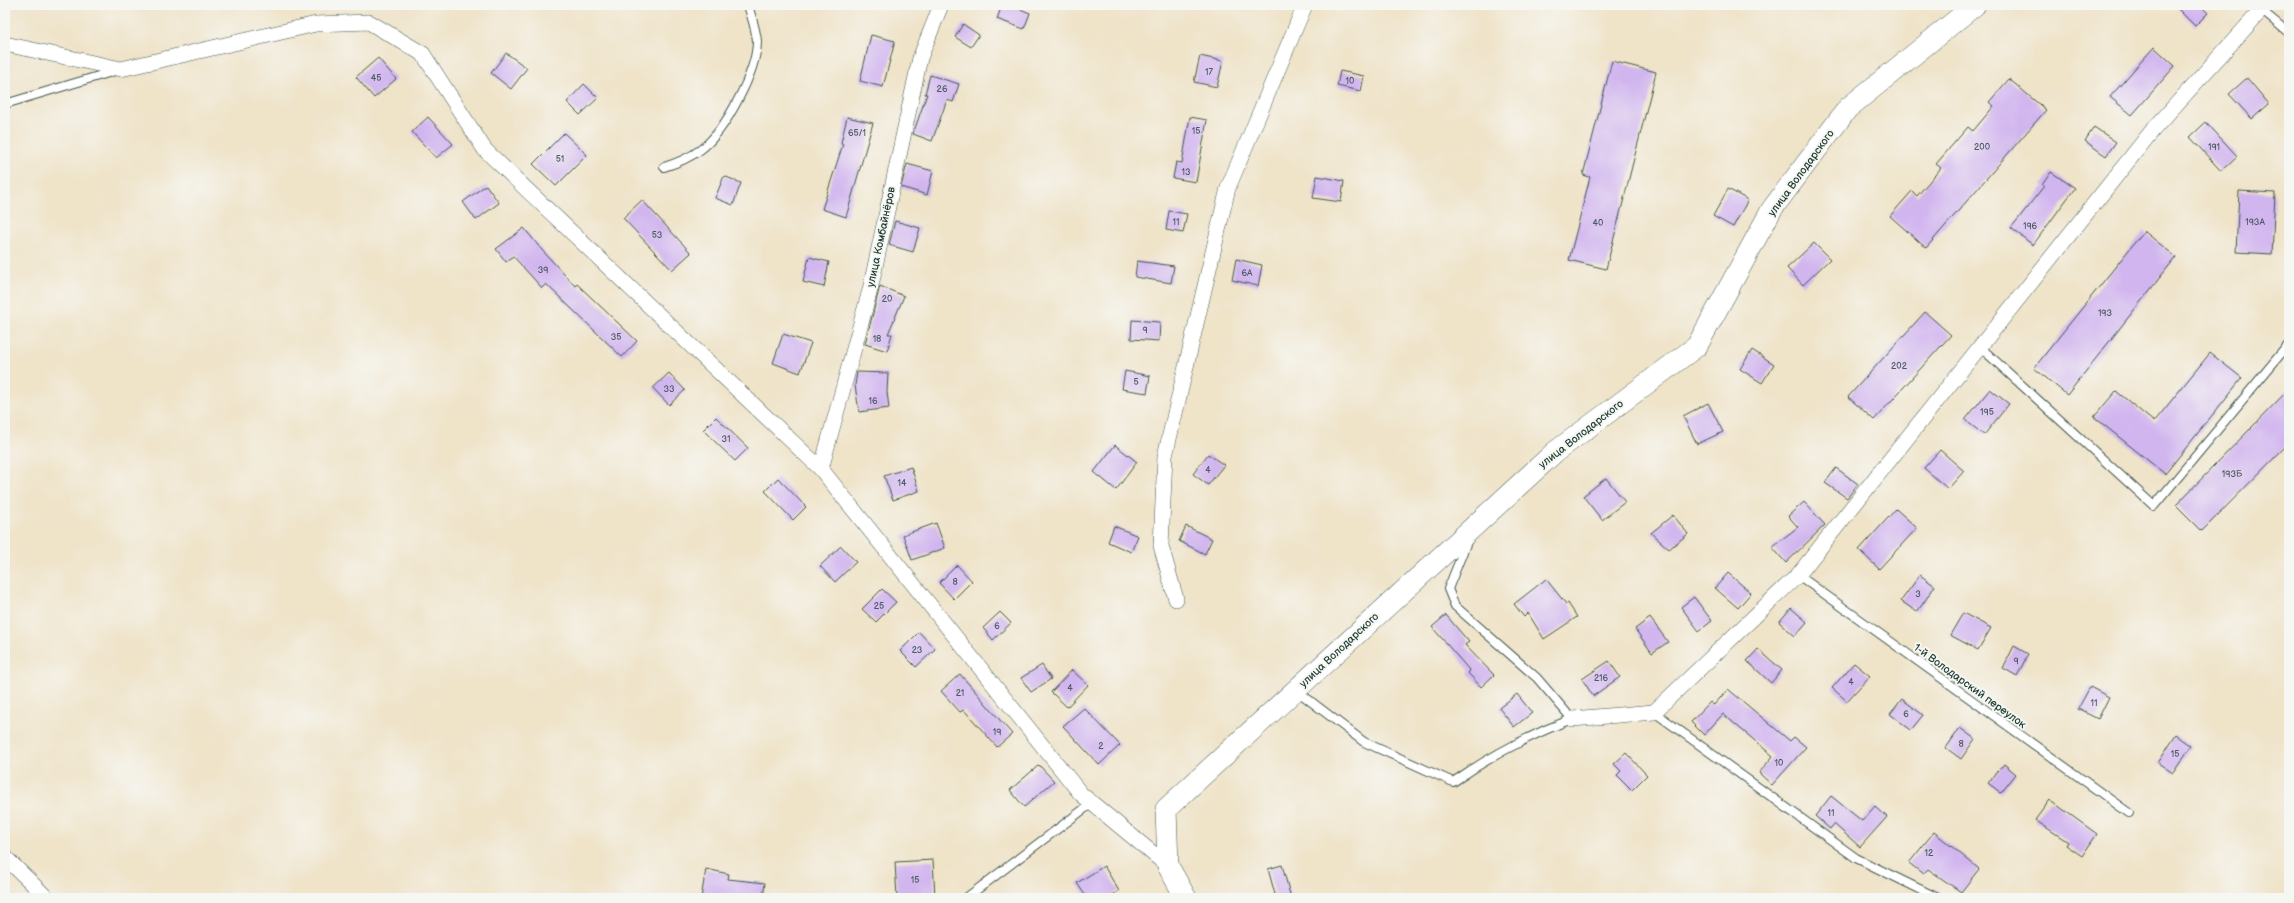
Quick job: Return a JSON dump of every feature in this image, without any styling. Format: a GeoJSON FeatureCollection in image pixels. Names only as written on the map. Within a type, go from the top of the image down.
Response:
{"type":"FeatureCollection","features":[{"type":"Feature","properties":{"kind":"street","name":"улица Комбайнёров"},"geometry":{"type":"LineString","coordinates":[[821,469],[870,290],[920,58],[941,5]]}},
{"type":"Feature","properties":{"kind":"street"},"geometry":{"type":"LineString","coordinates":[[1176,599],[1161,546],[1165,456],[1228,188],[1305,5]]}},
{"type":"Feature","properties":{"kind":"street","name":"улица Володарского"},"geometry":{"type":"LineString","coordinates":[[1168,866],[1166,809],[1555,452],[1697,346],[1772,210],[1848,108],[1975,5]]}},
{"type":"Feature","properties":{"kind":"street"},"geometry":{"type":"LineString","coordinates":[[1572,719],[1654,712],[1798,575],[1978,346],[2152,131],[2263,8]]}},
{"type":"Feature","properties":{"kind":"street"},"geometry":{"type":"LineString","coordinates":[[5,44],[121,69],[316,24],[370,22],[423,54],[485,150],[821,469],[1081,794],[1168,866],[1186,898]]}},
{"type":"Feature","properties":{"kind":"street"},"geometry":{"type":"LineString","coordinates":[[5,857],[47,898]]}},
{"type":"Feature","properties":{"kind":"lane"},"geometry":{"type":"LineString","coordinates":[[664,167],[684,160],[701,150],[726,121],[748,82],[757,41],[748,5]]}},
{"type":"Feature","properties":{"kind":"lane"},"geometry":{"type":"LineString","coordinates":[[2263,8],[2289,33]]}},
{"type":"Feature","properties":{"kind":"lane"},"geometry":{"type":"LineString","coordinates":[[5,104],[121,69]]}},
{"type":"Feature","properties":{"kind":"lane"},"geometry":{"type":"LineString","coordinates":[[1978,346],[2154,506],[2289,344]]}},
{"type":"Feature","properties":{"kind":"lane"},"geometry":{"type":"LineString","coordinates":[[1296,690],[1364,742],[1453,782],[1484,761],[1540,731],[1572,719],[1537,678],[1455,606],[1448,589],[1473,528]]}},
{"type":"Feature","properties":{"kind":"lane","name":"1-й Володарский переулок"},"geometry":{"type":"LineString","coordinates":[[1798,575],[2129,814]]}},
{"type":"Feature","properties":{"kind":"lane"},"geometry":{"type":"LineString","coordinates":[[1654,712],[1856,858],[1938,898]]}},
{"type":"Feature","properties":{"kind":"lane"},"geometry":{"type":"LineString","coordinates":[[966,898],[1092,803]]}},
{"type":"Feature","properties":{"kind":"building"},"geometry":{"type":"Polygon","coordinates":[[[1002,5],[1010,5],[1030,13],[1024,29],[997,19],[1002,5]]]}},
{"type":"Feature","properties":{"kind":"building"},"geometry":{"type":"Polygon","coordinates":[[[2174,5],[2200,5],[2208,13],[2195,26],[2174,5]]]}},
{"type":"Feature","properties":{"kind":"building"},"geometry":{"type":"Polygon","coordinates":[[[963,24],[979,35],[971,47],[955,37],[963,24]]]}},
{"type":"Feature","properties":{"kind":"building"},"geometry":{"type":"Polygon","coordinates":[[[871,35],[895,41],[883,87],[860,81],[871,35]]]}},
{"type":"Feature","properties":{"kind":"building"},"geometry":{"type":"Polygon","coordinates":[[[2154,47],[2175,66],[2132,115],[2110,97],[2154,47]]]}},
{"type":"Feature","properties":{"kind":"building"},"geometry":{"type":"Polygon","coordinates":[[[506,53],[527,68],[511,89],[491,73],[506,53]]]}},
{"type":"Feature","properties":{"kind":"building"},"geometry":{"type":"Polygon","coordinates":[[[1200,56],[1223,61],[1217,87],[1194,82],[1200,56]]]}},
{"type":"Feature","properties":{"kind":"building"},"geometry":{"type":"Polygon","coordinates":[[[378,58],[396,79],[374,98],[356,77],[378,58]]]}},
{"type":"Feature","properties":{"kind":"building"},"geometry":{"type":"Polygon","coordinates":[[[1612,61],[1656,72],[1606,269],[1569,260],[1590,177],[1583,175],[1612,61]]]}},
{"type":"Feature","properties":{"kind":"building"},"geometry":{"type":"Polygon","coordinates":[[[1340,71],[1364,76],[1361,91],[1337,86],[1340,71]]]}},
{"type":"Feature","properties":{"kind":"building"},"geometry":{"type":"Polygon","coordinates":[[[930,75],[959,84],[953,102],[947,100],[932,141],[913,134],[927,94],[925,94],[930,75]]]}},
{"type":"Feature","properties":{"kind":"building"},"geometry":{"type":"Polygon","coordinates":[[[2247,78],[2269,104],[2252,119],[2229,94],[2247,78]]]}},
{"type":"Feature","properties":{"kind":"building"},"geometry":{"type":"Polygon","coordinates":[[[2009,79],[2046,110],[1926,248],[1890,216],[1912,191],[1917,196],[1941,168],[1936,164],[1968,127],[1973,131],[1994,106],[1989,102],[2009,79]]]}},
{"type":"Feature","properties":{"kind":"building"},"geometry":{"type":"Polygon","coordinates":[[[584,84],[598,98],[580,115],[567,102],[584,84]]]}},
{"type":"Feature","properties":{"kind":"building"},"geometry":{"type":"Polygon","coordinates":[[[428,117],[453,144],[436,158],[412,132],[428,117]]]}},
{"type":"Feature","properties":{"kind":"building"},"geometry":{"type":"Polygon","coordinates":[[[847,117],[873,123],[846,217],[822,209],[843,144],[841,143],[847,117]]]}},
{"type":"Feature","properties":{"kind":"building"},"geometry":{"type":"Polygon","coordinates":[[[1190,117],[1207,120],[1196,182],[1173,178],[1176,162],[1182,163],[1190,117]]]}},
{"type":"Feature","properties":{"kind":"building"},"geometry":{"type":"Polygon","coordinates":[[[2206,122],[2237,156],[2221,171],[2190,137],[2206,122]]]}},
{"type":"Feature","properties":{"kind":"building"},"geometry":{"type":"Polygon","coordinates":[[[2094,127],[2116,142],[2106,156],[2085,141],[2094,127]]]}},
{"type":"Feature","properties":{"kind":"building"},"geometry":{"type":"Polygon","coordinates":[[[564,133],[587,155],[556,186],[533,164],[564,133]]]}},
{"type":"Feature","properties":{"kind":"building"},"geometry":{"type":"Polygon","coordinates":[[[907,164],[933,171],[927,195],[901,187],[907,164]]]}},
{"type":"Feature","properties":{"kind":"building"},"geometry":{"type":"Polygon","coordinates":[[[2051,172],[2075,188],[2033,245],[2011,228],[2044,186],[2042,185],[2051,172]]]}},
{"type":"Feature","properties":{"kind":"building"},"geometry":{"type":"Polygon","coordinates":[[[724,176],[741,183],[733,205],[715,198],[724,176]]]}},
{"type":"Feature","properties":{"kind":"building"},"geometry":{"type":"Polygon","coordinates":[[[1317,176],[1344,181],[1341,202],[1313,198],[1317,176]]]}},
{"type":"Feature","properties":{"kind":"building"},"geometry":{"type":"Polygon","coordinates":[[[486,185],[499,203],[476,220],[463,202],[486,185]]]}},
{"type":"Feature","properties":{"kind":"building"},"geometry":{"type":"Polygon","coordinates":[[[1728,189],[1748,200],[1733,227],[1713,216],[1728,189]]]}},
{"type":"Feature","properties":{"kind":"building"},"geometry":{"type":"Polygon","coordinates":[[[2239,191],[2275,193],[2272,254],[2236,252],[2239,191]]]}},
{"type":"Feature","properties":{"kind":"building"},"geometry":{"type":"Polygon","coordinates":[[[642,200],[691,253],[672,270],[623,218],[642,200]]]}},
{"type":"Feature","properties":{"kind":"building"},"geometry":{"type":"Polygon","coordinates":[[[1169,211],[1187,214],[1183,233],[1166,230],[1169,211]]]}},
{"type":"Feature","properties":{"kind":"building"},"geometry":{"type":"Polygon","coordinates":[[[895,221],[920,228],[913,252],[889,245],[895,221]]]}},
{"type":"Feature","properties":{"kind":"building"},"geometry":{"type":"Polygon","coordinates":[[[524,228],[575,286],[577,284],[637,341],[622,357],[546,284],[542,288],[513,256],[506,262],[496,249],[524,228]]]}},
{"type":"Feature","properties":{"kind":"building"},"geometry":{"type":"Polygon","coordinates":[[[2144,231],[2176,257],[2067,395],[2034,368],[2144,231]]]}},
{"type":"Feature","properties":{"kind":"building"},"geometry":{"type":"Polygon","coordinates":[[[1814,243],[1830,259],[1803,285],[1787,268],[1814,243]]]}},
{"type":"Feature","properties":{"kind":"building"},"geometry":{"type":"Polygon","coordinates":[[[809,257],[829,262],[824,287],[803,282],[809,257]]]}},
{"type":"Feature","properties":{"kind":"building"},"geometry":{"type":"Polygon","coordinates":[[[1236,259],[1262,265],[1258,286],[1232,280],[1236,259]]]}},
{"type":"Feature","properties":{"kind":"building"},"geometry":{"type":"Polygon","coordinates":[[[1137,261],[1174,266],[1171,283],[1135,277],[1137,261]]]}},
{"type":"Feature","properties":{"kind":"building"},"geometry":{"type":"Polygon","coordinates":[[[880,286],[904,296],[888,334],[892,334],[887,351],[865,344],[880,286]]]}},
{"type":"Feature","properties":{"kind":"building"},"geometry":{"type":"Polygon","coordinates":[[[1925,312],[1951,335],[1874,420],[1848,397],[1925,312]]]}},
{"type":"Feature","properties":{"kind":"building"},"geometry":{"type":"Polygon","coordinates":[[[1132,320],[1160,322],[1159,341],[1131,339],[1132,320]]]}},
{"type":"Feature","properties":{"kind":"building"},"geometry":{"type":"Polygon","coordinates":[[[783,334],[811,343],[800,373],[773,363],[783,334]]]}},
{"type":"Feature","properties":{"kind":"building"},"geometry":{"type":"Polygon","coordinates":[[[1752,350],[1774,364],[1762,383],[1740,369],[1752,350]]]}},
{"type":"Feature","properties":{"kind":"building"},"geometry":{"type":"Polygon","coordinates":[[[2210,353],[2242,378],[2165,474],[2094,417],[2116,391],[2154,422],[2210,353]]]}},
{"type":"Feature","properties":{"kind":"building"},"geometry":{"type":"Polygon","coordinates":[[[1125,371],[1150,376],[1147,393],[1122,389],[1125,371]]]}},
{"type":"Feature","properties":{"kind":"building"},"geometry":{"type":"Polygon","coordinates":[[[857,372],[888,373],[887,392],[889,408],[859,412],[855,385],[857,372]]]}},
{"type":"Feature","properties":{"kind":"building"},"geometry":{"type":"Polygon","coordinates":[[[669,373],[685,390],[669,405],[653,388],[669,373]]]}},
{"type":"Feature","properties":{"kind":"building"},"geometry":{"type":"Polygon","coordinates":[[[1990,389],[2009,404],[1984,435],[1965,420],[1990,389]]]}},
{"type":"Feature","properties":{"kind":"building"},"geometry":{"type":"Polygon","coordinates":[[[2289,389],[2289,443],[2202,531],[2176,505],[2289,389]]]}},
{"type":"Feature","properties":{"kind":"building"},"geometry":{"type":"Polygon","coordinates":[[[1708,403],[1723,432],[1697,444],[1683,416],[1708,403]]]}},
{"type":"Feature","properties":{"kind":"building"},"geometry":{"type":"Polygon","coordinates":[[[716,417],[748,448],[735,461],[703,430],[716,417]]]}},
{"type":"Feature","properties":{"kind":"building"},"geometry":{"type":"Polygon","coordinates":[[[1115,445],[1137,462],[1116,490],[1094,472],[1115,445]]]}},
{"type":"Feature","properties":{"kind":"building"},"geometry":{"type":"Polygon","coordinates":[[[1940,450],[1964,471],[1948,489],[1924,468],[1940,450]]]}},
{"type":"Feature","properties":{"kind":"building"},"geometry":{"type":"Polygon","coordinates":[[[1208,454],[1224,465],[1208,485],[1193,474],[1208,454]]]}},
{"type":"Feature","properties":{"kind":"building"},"geometry":{"type":"Polygon","coordinates":[[[911,467],[919,491],[893,500],[884,476],[911,467]]]}},
{"type":"Feature","properties":{"kind":"building"},"geometry":{"type":"Polygon","coordinates":[[[1836,468],[1858,484],[1847,498],[1825,483],[1836,468]]]}},
{"type":"Feature","properties":{"kind":"building"},"geometry":{"type":"Polygon","coordinates":[[[778,478],[806,507],[793,520],[765,491],[778,478]]]}},
{"type":"Feature","properties":{"kind":"building"},"geometry":{"type":"Polygon","coordinates":[[[1606,478],[1625,502],[1602,520],[1583,496],[1606,478]]]}},
{"type":"Feature","properties":{"kind":"building"},"geometry":{"type":"Polygon","coordinates":[[[1804,502],[1825,525],[1786,563],[1772,547],[1798,527],[1788,516],[1804,502]]]}},
{"type":"Feature","properties":{"kind":"building"},"geometry":{"type":"Polygon","coordinates":[[[1896,509],[1917,528],[1879,569],[1859,550],[1896,509]]]}},
{"type":"Feature","properties":{"kind":"building"},"geometry":{"type":"Polygon","coordinates":[[[1673,515],[1688,534],[1669,549],[1651,533],[1673,515]]]}},
{"type":"Feature","properties":{"kind":"building"},"geometry":{"type":"Polygon","coordinates":[[[936,523],[945,548],[912,560],[903,535],[936,523]]]}},
{"type":"Feature","properties":{"kind":"building"},"geometry":{"type":"Polygon","coordinates":[[[1114,526],[1138,536],[1131,552],[1108,542],[1114,526]]]}},
{"type":"Feature","properties":{"kind":"building"},"geometry":{"type":"Polygon","coordinates":[[[1186,526],[1212,539],[1205,554],[1179,541],[1186,526]]]}},
{"type":"Feature","properties":{"kind":"building"},"geometry":{"type":"Polygon","coordinates":[[[841,546],[856,562],[835,582],[820,566],[841,546]]]}},
{"type":"Feature","properties":{"kind":"building"},"geometry":{"type":"Polygon","coordinates":[[[957,565],[972,581],[954,599],[939,583],[957,565]]]}},
{"type":"Feature","properties":{"kind":"building"},"geometry":{"type":"Polygon","coordinates":[[[1728,573],[1751,593],[1738,608],[1715,588],[1728,573]]]}},
{"type":"Feature","properties":{"kind":"building"},"geometry":{"type":"Polygon","coordinates":[[[1920,575],[1935,586],[1917,612],[1901,601],[1920,575]]]}},
{"type":"Feature","properties":{"kind":"building"},"geometry":{"type":"Polygon","coordinates":[[[1546,579],[1566,604],[1568,603],[1577,617],[1544,639],[1528,613],[1524,617],[1514,604],[1546,579]]]}},
{"type":"Feature","properties":{"kind":"building"},"geometry":{"type":"Polygon","coordinates":[[[882,589],[896,602],[876,622],[862,609],[882,589]]]}},
{"type":"Feature","properties":{"kind":"building"},"geometry":{"type":"Polygon","coordinates":[[[1694,597],[1712,621],[1699,631],[1681,607],[1694,597]]]}},
{"type":"Feature","properties":{"kind":"building"},"geometry":{"type":"Polygon","coordinates":[[[1791,608],[1807,622],[1795,636],[1779,622],[1791,608]]]}},
{"type":"Feature","properties":{"kind":"building"},"geometry":{"type":"Polygon","coordinates":[[[1000,612],[1011,623],[993,640],[983,628],[1000,612]]]}},
{"type":"Feature","properties":{"kind":"building"},"geometry":{"type":"Polygon","coordinates":[[[1963,613],[1991,628],[1978,650],[1950,635],[1963,613]]]}},
{"type":"Feature","properties":{"kind":"building"},"geometry":{"type":"Polygon","coordinates":[[[1446,615],[1469,642],[1465,645],[1494,675],[1481,687],[1468,673],[1470,671],[1432,627],[1446,615]]]}},
{"type":"Feature","properties":{"kind":"building"},"geometry":{"type":"Polygon","coordinates":[[[1650,618],[1668,642],[1652,653],[1635,629],[1650,618]]]}},
{"type":"Feature","properties":{"kind":"building"},"geometry":{"type":"Polygon","coordinates":[[[919,632],[935,649],[916,667],[900,651],[919,632]]]}},
{"type":"Feature","properties":{"kind":"building"},"geometry":{"type":"Polygon","coordinates":[[[2014,646],[2028,654],[2017,676],[2003,668],[2014,646]]]}},
{"type":"Feature","properties":{"kind":"building"},"geometry":{"type":"Polygon","coordinates":[[[1758,649],[1782,670],[1771,683],[1747,661],[1758,649]]]}},
{"type":"Feature","properties":{"kind":"building"},"geometry":{"type":"Polygon","coordinates":[[[1609,661],[1620,677],[1593,696],[1582,679],[1609,661]]]}},
{"type":"Feature","properties":{"kind":"building"},"geometry":{"type":"Polygon","coordinates":[[[1854,663],[1870,676],[1847,701],[1832,688],[1854,663]]]}},
{"type":"Feature","properties":{"kind":"building"},"geometry":{"type":"Polygon","coordinates":[[[1042,665],[1051,679],[1031,692],[1021,678],[1042,665]]]}},
{"type":"Feature","properties":{"kind":"building"},"geometry":{"type":"Polygon","coordinates":[[[1072,670],[1088,685],[1067,707],[1051,692],[1072,670]]]}},
{"type":"Feature","properties":{"kind":"building"},"geometry":{"type":"Polygon","coordinates":[[[960,674],[1012,734],[997,747],[964,710],[960,712],[941,691],[960,674]]]}},
{"type":"Feature","properties":{"kind":"building"},"geometry":{"type":"Polygon","coordinates":[[[2090,687],[2109,697],[2098,719],[2078,709],[2090,687]]]}},
{"type":"Feature","properties":{"kind":"building"},"geometry":{"type":"Polygon","coordinates":[[[1728,689],[1790,741],[1794,737],[1806,747],[1772,785],[1759,773],[1773,756],[1723,714],[1704,735],[1691,722],[1710,702],[1714,705],[1728,689]]]}},
{"type":"Feature","properties":{"kind":"building"},"geometry":{"type":"Polygon","coordinates":[[[1517,694],[1532,713],[1514,727],[1499,708],[1517,694]]]}},
{"type":"Feature","properties":{"kind":"building"},"geometry":{"type":"Polygon","coordinates":[[[1902,699],[1923,715],[1911,730],[1890,714],[1902,699]]]}},
{"type":"Feature","properties":{"kind":"building"},"geometry":{"type":"Polygon","coordinates":[[[1084,708],[1120,745],[1099,765],[1063,726],[1084,708]]]}},
{"type":"Feature","properties":{"kind":"building"},"geometry":{"type":"Polygon","coordinates":[[[1960,728],[1975,739],[1961,759],[1946,748],[1960,728]]]}},
{"type":"Feature","properties":{"kind":"building"},"geometry":{"type":"Polygon","coordinates":[[[2176,735],[2191,746],[2173,773],[2158,763],[2176,735]]]}},
{"type":"Feature","properties":{"kind":"building"},"geometry":{"type":"Polygon","coordinates":[[[1626,753],[1647,775],[1632,790],[1617,775],[1621,771],[1614,764],[1626,753]]]}},
{"type":"Feature","properties":{"kind":"building"},"geometry":{"type":"Polygon","coordinates":[[[2004,764],[2016,774],[2001,793],[1988,783],[2004,764]]]}},
{"type":"Feature","properties":{"kind":"building"},"geometry":{"type":"Polygon","coordinates":[[[1039,765],[1054,781],[1024,807],[1010,790],[1039,765]]]}},
{"type":"Feature","properties":{"kind":"building"},"geometry":{"type":"Polygon","coordinates":[[[1831,796],[1862,821],[1875,806],[1887,817],[1860,847],[1834,824],[1830,829],[1815,816],[1831,796]]]}},
{"type":"Feature","properties":{"kind":"building"},"geometry":{"type":"Polygon","coordinates":[[[2050,800],[2097,834],[2082,856],[2066,845],[2068,842],[2035,820],[2050,800]]]}},
{"type":"Feature","properties":{"kind":"building"},"geometry":{"type":"Polygon","coordinates":[[[1934,832],[1979,869],[1961,892],[1928,869],[1923,874],[1909,863],[1934,832]]]}},
{"type":"Feature","properties":{"kind":"building"},"geometry":{"type":"Polygon","coordinates":[[[933,860],[935,898],[897,898],[895,862],[933,860]]]}},
{"type":"Feature","properties":{"kind":"building"},"geometry":{"type":"Polygon","coordinates":[[[1282,865],[1291,898],[1276,898],[1268,869],[1282,865]]]}},
{"type":"Feature","properties":{"kind":"building"},"geometry":{"type":"Polygon","coordinates":[[[1104,866],[1119,891],[1107,898],[1087,898],[1077,883],[1104,866]]]}},
{"type":"Feature","properties":{"kind":"building"},"geometry":{"type":"Polygon","coordinates":[[[706,869],[729,874],[728,879],[765,883],[763,898],[701,898],[706,869]]]}}]}
